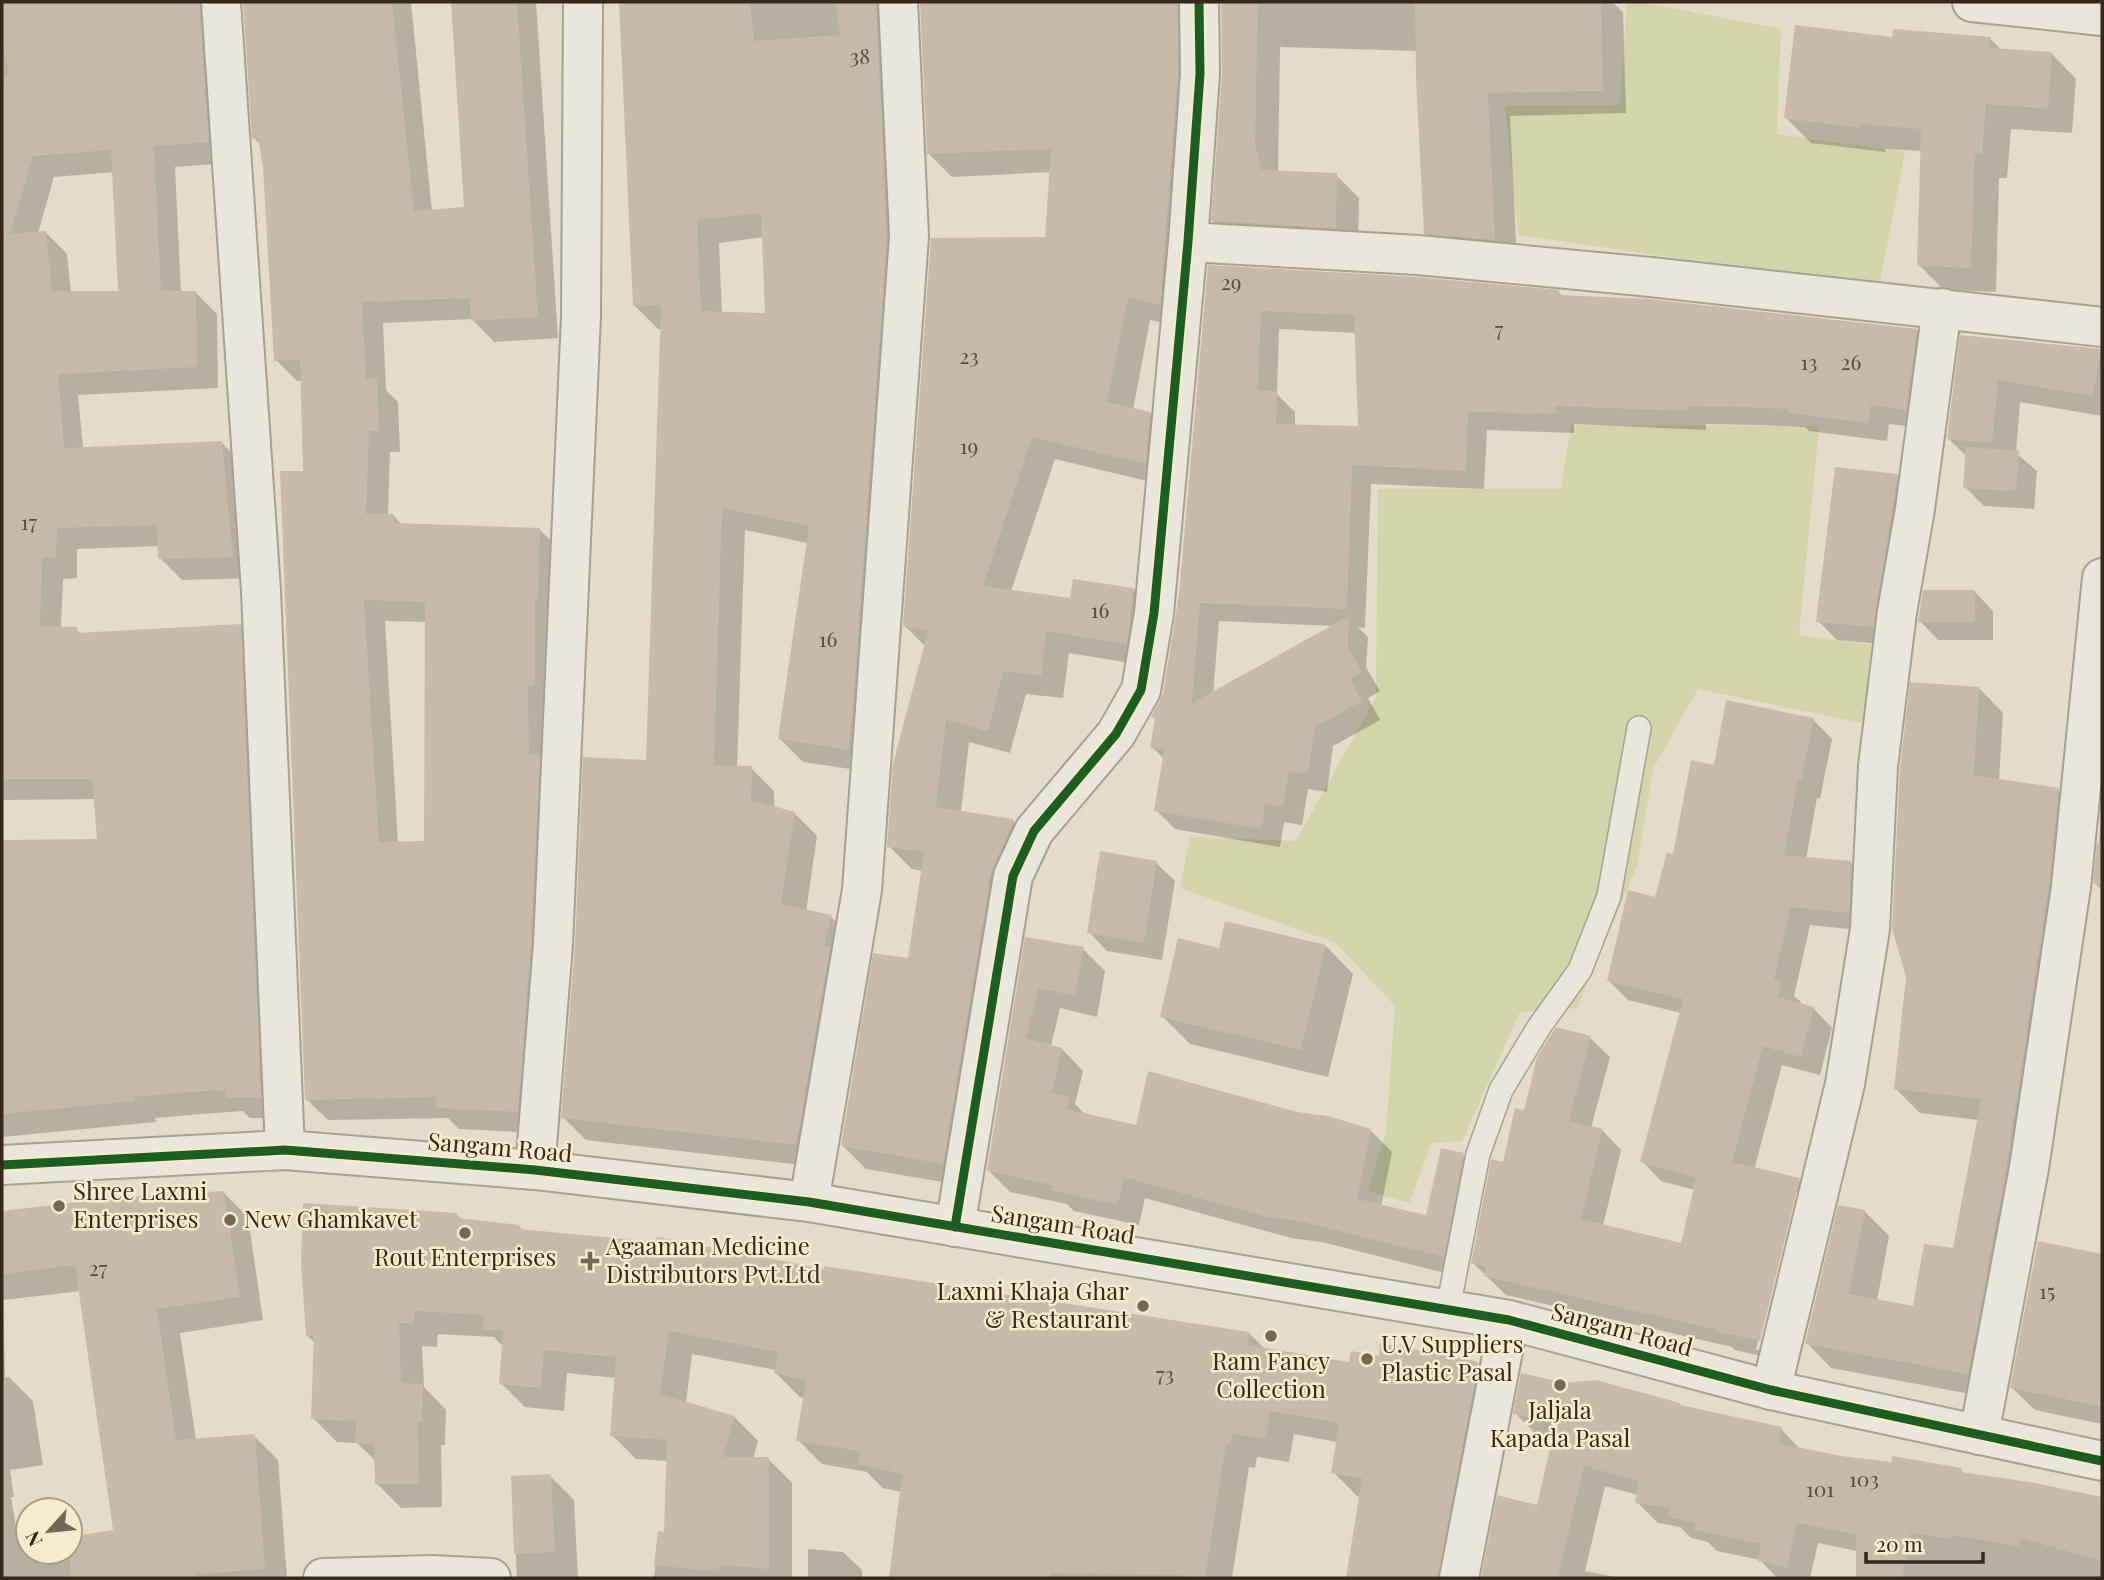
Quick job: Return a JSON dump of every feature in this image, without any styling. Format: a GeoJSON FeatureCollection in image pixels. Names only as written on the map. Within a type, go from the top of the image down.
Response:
{"type":"FeatureCollection","features":[{"type":"Feature","properties":{"kind":"street"},"geometry":{"type":"LineString","coordinates":[[221,2],[261,591],[285,1150]]}},
{"type":"Feature","properties":{"kind":"street"},"geometry":{"type":"LineString","coordinates":[[535,1170],[553,944],[581,316],[583,2]]}},
{"type":"Feature","properties":{"kind":"street"},"geometry":{"type":"LineString","coordinates":[[809,1202],[862,890],[909,236],[898,2]]}},
{"type":"Feature","properties":{"kind":"street"},"geometry":{"type":"LineString","coordinates":[[955,1227],[1013,876],[1034,831],[1116,734],[1141,690],[1154,612],[1188,242],[1200,74],[1199,2]]}},
{"type":"Feature","properties":{"kind":"street"},"geometry":{"type":"LineString","coordinates":[[1972,2],[2102,16]]}},
{"type":"Feature","properties":{"kind":"street"},"geometry":{"type":"LineString","coordinates":[[1188,242],[1418,256],[1942,308],[2102,327]]}},
{"type":"Feature","properties":{"kind":"street"},"geometry":{"type":"LineString","coordinates":[[1771,1390],[1845,1084],[1870,929],[1878,765],[1896,612],[1914,509],[1942,308]]}},
{"type":"Feature","properties":{"kind":"street"},"geometry":{"type":"LineString","coordinates":[[1979,1434],[2029,1168],[2071,887],[2102,578]]}},
{"type":"Feature","properties":{"kind":"street","name":"Sangam Road"},"geometry":{"type":"LineString","coordinates":[[2,1165],[285,1150],[535,1170],[809,1202],[1509,1320],[1771,1390],[2102,1461]]}},
{"type":"Feature","properties":{"kind":"street"},"geometry":{"type":"LineString","coordinates":[[1459,1578],[1509,1320]]}},
{"type":"Feature","properties":{"kind":"street"},"geometry":{"type":"LineString","coordinates":[[323,1578],[491,1578]]}},
{"type":"Feature","properties":{"kind":"lane"},"geometry":{"type":"LineString","coordinates":[[1448,1308],[1478,1154],[1501,1090],[1539,1027],[1580,970],[1609,896],[1639,728]]}},
{"type":"Feature","properties":{"kind":"green space"},"geometry":{"type":"Polygon","coordinates":[[[1627,2],[1781,29],[1777,134],[1905,152],[1879,287],[1518,235],[1505,106],[1620,105],[1627,2]]]}},
{"type":"Feature","properties":{"kind":"green space"},"geometry":{"type":"Polygon","coordinates":[[[1571,425],[1819,426],[1799,635],[1880,646],[1863,723],[1698,689],[1653,769],[1637,866],[1577,1008],[1520,1012],[1462,1141],[1431,1143],[1410,1203],[1368,1191],[1386,1131],[1395,1006],[1336,943],[1180,888],[1190,837],[1296,841],[1376,697],[1378,489],[1561,489],[1571,425]]]}},
{"type":"Feature","properties":{"kind":"building"},"geometry":{"type":"Polygon","coordinates":[[[2,2],[199,2],[209,142],[154,146],[161,291],[196,291],[197,367],[58,374],[64,448],[222,441],[233,557],[158,559],[157,525],[57,528],[56,557],[42,558],[40,626],[77,627],[77,633],[241,624],[261,1098],[226,1098],[225,1090],[134,1097],[135,1101],[2,1114],[2,840],[97,839],[92,779],[2,779],[2,234],[9,234],[2,233],[2,87],[9,70],[2,45],[2,2]],[[111,150],[33,156],[10,234],[46,231],[52,291],[118,291],[111,150]]]}},
{"type":"Feature","properties":{"kind":"building"},"geometry":{"type":"Polygon","coordinates":[[[243,2],[392,2],[414,211],[464,207],[451,2],[517,2],[538,317],[471,321],[470,298],[362,302],[366,379],[377,378],[379,431],[369,431],[366,514],[393,514],[394,523],[540,528],[538,600],[535,600],[535,685],[528,685],[529,754],[540,755],[531,943],[518,1112],[435,1108],[436,1097],[305,1100],[280,471],[303,471],[300,359],[274,361],[263,167],[258,138],[252,139],[243,2]],[[364,600],[379,842],[424,841],[425,602],[364,600]]]}},
{"type":"Feature","properties":{"kind":"building"},"geometry":{"type":"Polygon","coordinates":[[[619,2],[750,2],[754,41],[840,35],[836,2],[876,2],[887,238],[848,750],[778,739],[809,526],[722,508],[714,765],[752,766],[751,800],[795,812],[781,904],[832,915],[824,946],[830,947],[796,1145],[561,1118],[575,945],[583,757],[646,760],[661,305],[633,306],[619,2]],[[761,213],[697,220],[701,311],[765,313],[761,213]]]}},
{"type":"Feature","properties":{"kind":"building"},"geometry":{"type":"Polygon","coordinates":[[[920,2],[1177,2],[1178,73],[1160,305],[1128,298],[1107,402],[1150,412],[1146,464],[1032,437],[983,586],[1070,598],[1073,579],[1134,588],[1127,644],[1046,631],[1041,676],[1003,671],[988,731],[946,720],[936,807],[1013,819],[991,872],[943,1164],[841,1146],[873,953],[908,958],[924,852],[887,847],[893,764],[928,631],[903,626],[931,238],[1045,237],[1051,149],[927,154],[920,2]]]}},
{"type":"Feature","properties":{"kind":"building"},"geometry":{"type":"Polygon","coordinates":[[[1221,2],[1258,2],[1255,145],[1262,170],[1337,173],[1336,228],[1211,221],[1222,75],[1221,2]]]}},
{"type":"Feature","properties":{"kind":"building"},"geometry":{"type":"Polygon","coordinates":[[[1415,2],[1601,2],[1603,91],[1488,93],[1495,240],[1424,234],[1415,2]]]}},
{"type":"Feature","properties":{"kind":"building"},"geometry":{"type":"Polygon","coordinates":[[[1795,25],[1892,37],[1893,29],[1991,37],[1990,48],[2052,52],[2048,109],[1986,104],[1982,154],[1975,153],[1971,268],[1917,266],[1921,129],[1860,124],[1860,128],[1784,118],[1795,25]]]}},
{"type":"Feature","properties":{"kind":"building"},"geometry":{"type":"Polygon","coordinates":[[[1208,265],[1416,277],[1559,290],[1559,295],[1649,299],[1917,329],[1906,410],[1871,405],[1868,423],[1788,413],[1788,409],[1740,407],[1688,406],[1688,411],[1556,406],[1556,414],[1468,412],[1466,471],[1352,465],[1347,609],[1200,603],[1192,703],[1349,616],[1348,647],[1362,672],[1350,679],[1362,701],[1315,727],[1308,774],[1289,771],[1283,807],[1265,804],[1262,829],[1154,811],[1164,750],[1150,748],[1155,718],[1151,717],[1163,694],[1179,594],[1208,265]],[[1261,311],[1258,390],[1277,391],[1276,424],[1358,426],[1354,315],[1261,311]]]}},
{"type":"Feature","properties":{"kind":"building"},"geometry":{"type":"Polygon","coordinates":[[[1960,335],[2101,349],[2093,396],[1998,380],[1992,443],[1947,439],[1960,335]]]}},
{"type":"Feature","properties":{"kind":"building"},"geometry":{"type":"Polygon","coordinates":[[[1966,447],[2019,451],[2016,491],[1963,488],[1966,447]]]}},
{"type":"Feature","properties":{"kind":"building"},"geometry":{"type":"Polygon","coordinates":[[[1835,467],[1898,474],[1873,627],[1816,622],[1835,467]]]}},
{"type":"Feature","properties":{"kind":"building"},"geometry":{"type":"Polygon","coordinates":[[[1923,590],[1975,590],[1975,622],[1918,622],[1923,590]]]}},
{"type":"Feature","properties":{"kind":"building"},"geometry":{"type":"Polygon","coordinates":[[[1910,682],[1979,687],[1974,775],[2059,788],[2049,884],[2007,1164],[1968,1374],[1805,1344],[1838,1205],[1865,1210],[1849,1294],[1913,1306],[1924,1244],[1953,1248],[1981,1099],[1894,1089],[1906,977],[1892,929],[1900,768],[1910,682]]]}},
{"type":"Feature","properties":{"kind":"building"},"geometry":{"type":"Polygon","coordinates":[[[1726,700],[1814,718],[1801,781],[1798,780],[1784,855],[1851,861],[1849,913],[1791,907],[1774,979],[1782,981],[1778,997],[1814,1007],[1801,1057],[1763,1046],[1732,1162],[1800,1178],[1760,1341],[1484,1276],[1486,1267],[1471,1263],[1491,1159],[1503,1162],[1515,1108],[1524,1110],[1537,1057],[1556,1027],[1591,1036],[1569,1121],[1603,1129],[1581,1219],[1681,1243],[1696,1178],[1640,1162],[1683,999],[1607,981],[1628,890],[1655,897],[1667,852],[1673,854],[1691,760],[1714,765],[1726,700]]]}},
{"type":"Feature","properties":{"kind":"building"},"geometry":{"type":"Polygon","coordinates":[[[2097,843],[2102,843],[2102,885],[2093,883],[2097,843]]]}},
{"type":"Feature","properties":{"kind":"building"},"geometry":{"type":"Polygon","coordinates":[[[1100,851],[1157,861],[1144,943],[1087,933],[1100,851]]]}},
{"type":"Feature","properties":{"kind":"building"},"geometry":{"type":"Polygon","coordinates":[[[1225,921],[1326,945],[1301,1050],[1160,1017],[1178,938],[1219,948],[1225,921]]]}},
{"type":"Feature","properties":{"kind":"building"},"geometry":{"type":"Polygon","coordinates":[[[1025,937],[1084,947],[1075,996],[1039,988],[1026,1038],[1062,1048],[1052,1093],[1070,1097],[1067,1109],[1136,1125],[1148,1071],[1297,1112],[1328,1116],[1371,1129],[1357,1199],[1426,1215],[1441,1148],[1464,1153],[1444,1257],[1299,1221],[1267,1217],[1124,1177],[1118,1205],[1051,1190],[1052,1185],[987,1171],[1025,937]]]}},
{"type":"Feature","properties":{"kind":"building"},"geometry":{"type":"Polygon","coordinates":[[[224,1191],[240,1297],[157,1309],[176,1440],[255,1434],[265,1569],[196,1574],[197,1578],[70,1578],[70,1566],[84,1566],[84,1535],[113,1530],[75,1265],[2,1274],[2,1211],[112,1198],[224,1191]]]}},
{"type":"Feature","properties":{"kind":"building"},"geometry":{"type":"Polygon","coordinates":[[[303,1203],[457,1213],[457,1218],[519,1225],[519,1229],[656,1242],[657,1237],[824,1269],[824,1266],[1249,1332],[1248,1345],[1349,1362],[1351,1351],[1379,1356],[1380,1343],[1475,1361],[1478,1363],[1438,1578],[1346,1578],[1362,1478],[1331,1473],[1339,1423],[1270,1411],[1266,1439],[1233,1434],[1231,1445],[1226,1444],[1205,1578],[1050,1573],[1049,1578],[889,1578],[902,1474],[858,1465],[860,1451],[796,1441],[806,1380],[774,1373],[778,1352],[669,1331],[660,1394],[735,1416],[723,1457],[769,1457],[769,1569],[720,1565],[719,1572],[654,1565],[658,1531],[664,1532],[667,1440],[610,1436],[616,1357],[544,1350],[541,1388],[499,1384],[503,1331],[483,1329],[484,1315],[415,1311],[414,1324],[399,1323],[401,1383],[423,1384],[422,1422],[418,1422],[419,1484],[375,1484],[374,1444],[355,1443],[356,1421],[311,1419],[314,1336],[306,1336],[301,1262],[303,1203]]]}},
{"type":"Feature","properties":{"kind":"building"},"geometry":{"type":"Polygon","coordinates":[[[2038,1241],[2102,1254],[2102,1407],[2010,1388],[2038,1241]]]}},
{"type":"Feature","properties":{"kind":"building"},"geometry":{"type":"Polygon","coordinates":[[[1521,1373],[1565,1383],[1596,1380],[1680,1405],[1782,1427],[1778,1443],[1841,1456],[1891,1462],[1892,1456],[1962,1468],[1961,1472],[2102,1497],[2102,1561],[2020,1538],[2019,1546],[1951,1535],[1951,1539],[1911,1533],[1902,1578],[1856,1578],[1856,1534],[1797,1523],[1787,1568],[1758,1561],[1761,1544],[1694,1530],[1695,1523],[1668,1517],[1670,1508],[1635,1503],[1639,1481],[1584,1466],[1558,1578],[1481,1578],[1497,1495],[1537,1505],[1556,1423],[1513,1414],[1521,1373]]]}},
{"type":"Feature","properties":{"kind":"building"},"geometry":{"type":"Polygon","coordinates":[[[551,1474],[555,1552],[514,1554],[511,1476],[551,1474]]]}},
{"type":"Feature","properties":{"kind":"cycle path"},"geometry":{"type":"LineString","coordinates":[[955,1227],[1013,876],[1034,831],[1116,734],[1141,690],[1154,613],[1188,242],[1200,74],[1199,2]]}},
{"type":"Feature","properties":{"kind":"cycle path"},"geometry":{"type":"LineString","coordinates":[[2,1165],[285,1150],[535,1170],[809,1202],[1509,1320],[1771,1390],[2102,1461]]}},
{"type":"Feature","properties":{"kind":"place","name":"Shree Laxmi Enterprises"},"geometry":{"type":"Point","coordinates":[59,1206]}},
{"type":"Feature","properties":{"kind":"place","name":"New Ghamkavet"},"geometry":{"type":"Point","coordinates":[230,1220]}},
{"type":"Feature","properties":{"kind":"place","name":"Rout Enterprises"},"geometry":{"type":"Point","coordinates":[465,1233]}},
{"type":"Feature","properties":{"kind":"place","name":"Agaaman Medicine Distributors Pvt.Ltd"},"geometry":{"type":"Point","coordinates":[590,1261]}},
{"type":"Feature","properties":{"kind":"place","name":"Laxmi Khaja Ghar & Restaurant"},"geometry":{"type":"Point","coordinates":[1143,1306]}},
{"type":"Feature","properties":{"kind":"place","name":"Ram Fancy Collection"},"geometry":{"type":"Point","coordinates":[1271,1336]}},
{"type":"Feature","properties":{"kind":"place","name":"U.V Suppliers Plastic Pasal"},"geometry":{"type":"Point","coordinates":[1367,1359]}},
{"type":"Feature","properties":{"kind":"place","name":"Jaljala Kapada Pasal"},"geometry":{"type":"Point","coordinates":[1560,1385]}}]}
